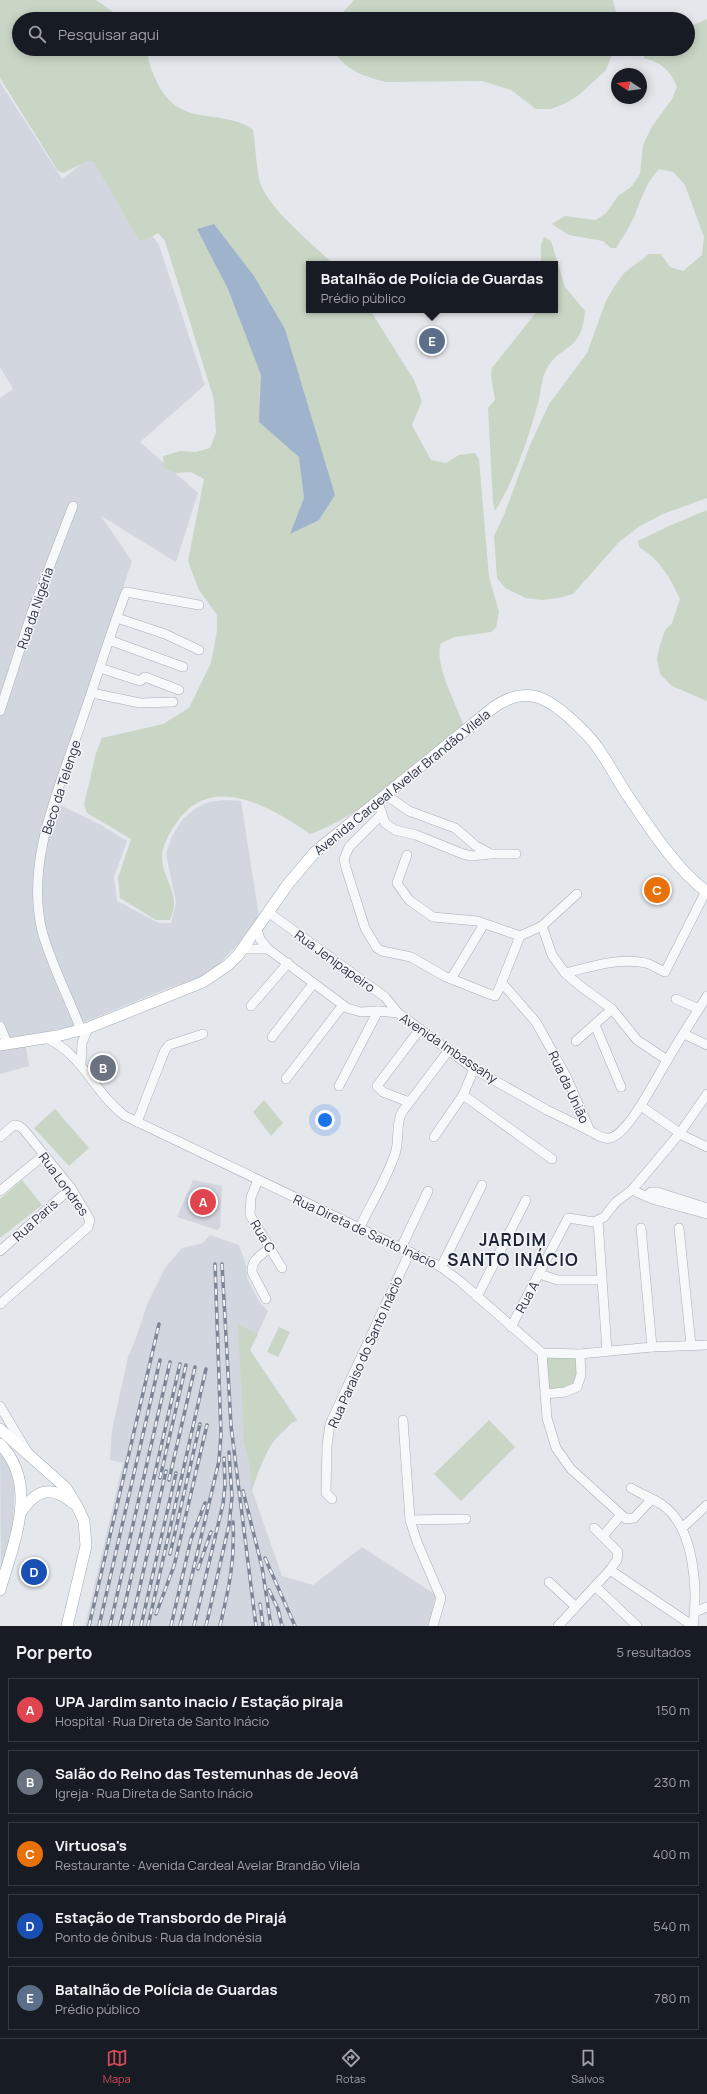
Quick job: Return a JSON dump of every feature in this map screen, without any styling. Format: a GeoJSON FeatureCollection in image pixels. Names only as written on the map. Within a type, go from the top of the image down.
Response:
{"type":"FeatureCollection","features":[{"type":"Feature","properties":{"kind":"main road","name":"Avenida Cardeal Avelar Brandão Vilela"},"geometry":{"type":"LineString","coordinates":[[4,1044],[46,1038],[84,1029],[203,982],[228,965],[243,948],[300,868],[315,852],[502,701],[521,695],[540,698],[564,714],[597,746],[642,816],[683,869],[706,892]]}},
{"type":"Feature","properties":{"kind":"main road"},"geometry":{"type":"LineString","coordinates":[[0,1429],[66,1488],[78,1508],[85,1528],[86,1546],[67,1626]]}},
{"type":"Feature","properties":{"kind":"main road"},"geometry":{"type":"LineString","coordinates":[[0,1444],[8,1453],[19,1474],[21,1513],[0,1590]]}},
{"type":"Feature","properties":{"kind":"main road"},"geometry":{"type":"LineString","coordinates":[[21,1513],[35,1495],[44,1491],[63,1496],[78,1508]]}},
{"type":"Feature","properties":{"kind":"street","name":"Rua da Nigéria"},"geometry":{"type":"LineString","coordinates":[[0,711],[32,612],[72,506]]}},
{"type":"Feature","properties":{"kind":"street","name":"Beco da Telenge"},"geometry":{"type":"LineString","coordinates":[[84,1029],[42,931],[38,880],[41,854],[51,810],[126,592],[199,605]]}},
{"type":"Feature","properties":{"kind":"street"},"geometry":{"type":"LineString","coordinates":[[117,618],[165,634],[199,650]]}},
{"type":"Feature","properties":{"kind":"street"},"geometry":{"type":"LineString","coordinates":[[109,640],[183,667]]}},
{"type":"Feature","properties":{"kind":"street"},"geometry":{"type":"LineString","coordinates":[[100,668],[139,681],[142,681],[144,677],[147,677],[179,690]]}},
{"type":"Feature","properties":{"kind":"street"},"geometry":{"type":"LineString","coordinates":[[92,693],[140,703],[173,702]]}},
{"type":"Feature","properties":{"kind":"street"},"geometry":{"type":"LineString","coordinates":[[490,854],[476,846],[455,828],[409,811],[382,798],[381,815],[385,824],[395,830],[416,835],[457,852],[472,856],[516,854]]}},
{"type":"Feature","properties":{"kind":"street"},"geometry":{"type":"LineString","coordinates":[[381,815],[349,847],[344,859],[365,928],[377,948],[382,951],[411,957],[451,979],[494,996],[502,983],[520,936]]}},
{"type":"Feature","properties":{"kind":"street"},"geometry":{"type":"LineString","coordinates":[[407,855],[397,883],[402,892],[415,905],[437,918],[461,918],[520,936],[542,926],[577,894]]}},
{"type":"Feature","properties":{"kind":"street"},"geometry":{"type":"LineString","coordinates":[[565,973],[595,965],[642,962],[666,972],[706,892]]}},
{"type":"Feature","properties":{"kind":"street","name":"Rua Jenipapeiro"},"geometry":{"type":"LineString","coordinates":[[268,912],[385,997],[398,1013]]}},
{"type":"Feature","properties":{"kind":"street"},"geometry":{"type":"LineString","coordinates":[[451,979],[484,924]]}},
{"type":"Feature","properties":{"kind":"street"},"geometry":{"type":"LineString","coordinates":[[542,926],[552,955],[565,973],[612,1009],[637,1040],[667,1060]]}},
{"type":"Feature","properties":{"kind":"street","name":"Avenida Imbassahy"},"geometry":{"type":"LineString","coordinates":[[257,929],[260,939],[268,949],[343,1005],[361,1012],[378,1010],[398,1013],[474,1068],[547,1110],[590,1131]]}},
{"type":"Feature","properties":{"kind":"street"},"geometry":{"type":"LineString","coordinates":[[243,948],[268,949]]}},
{"type":"Feature","properties":{"kind":"street"},"geometry":{"type":"LineString","coordinates":[[251,1006],[288,963]]}},
{"type":"Feature","properties":{"kind":"street","name":"Rua da União"},"geometry":{"type":"LineString","coordinates":[[502,983],[539,1028],[567,1078],[590,1131],[602,1137],[612,1138],[641,1106],[667,1060],[707,996]]}},
{"type":"Feature","properties":{"kind":"street"},"geometry":{"type":"LineString","coordinates":[[272,1037],[313,984]]}},
{"type":"Feature","properties":{"kind":"street"},"geometry":{"type":"LineString","coordinates":[[676,999],[699,1009]]}},
{"type":"Feature","properties":{"kind":"street"},"geometry":{"type":"LineString","coordinates":[[286,1079],[343,1005]]}},
{"type":"Feature","properties":{"kind":"street"},"geometry":{"type":"LineString","coordinates":[[576,1041],[612,1009]]}},
{"type":"Feature","properties":{"kind":"street"},"geometry":{"type":"LineString","coordinates":[[339,1086],[378,1010]]}},
{"type":"Feature","properties":{"kind":"street"},"geometry":{"type":"LineString","coordinates":[[595,1025],[621,1087]]}},
{"type":"Feature","properties":{"kind":"street"},"geometry":{"type":"LineString","coordinates":[[0,1026],[4,1044]]}},
{"type":"Feature","properties":{"kind":"street"},"geometry":{"type":"LineString","coordinates":[[81,1064],[84,1029]]}},
{"type":"Feature","properties":{"kind":"street"},"geometry":{"type":"LineString","coordinates":[[409,1102],[379,1090],[377,1086],[420,1029]]}},
{"type":"Feature","properties":{"kind":"street"},"geometry":{"type":"LineString","coordinates":[[137,1122],[165,1050],[169,1045],[203,1034]]}},
{"type":"Feature","properties":{"kind":"street"},"geometry":{"type":"LineString","coordinates":[[684,1034],[707,1045]]}},
{"type":"Feature","properties":{"kind":"street","name":"Rua Direta de Santo Inácio"},"geometry":{"type":"LineString","coordinates":[[46,1038],[66,1049],[81,1064],[107,1100],[137,1122],[358,1229],[441,1267],[477,1296],[510,1327],[542,1353]]}},
{"type":"Feature","properties":{"kind":"street"},"geometry":{"type":"LineString","coordinates":[[358,1229],[393,1159],[398,1143],[399,1118],[409,1102],[449,1050]]}},
{"type":"Feature","properties":{"kind":"street"},"geometry":{"type":"LineString","coordinates":[[434,1137],[462,1095],[474,1068]]}},
{"type":"Feature","properties":{"kind":"street"},"geometry":{"type":"LineString","coordinates":[[607,1351],[598,1221],[604,1217],[616,1202],[632,1190],[680,1133],[707,1094]]}},
{"type":"Feature","properties":{"kind":"street"},"geometry":{"type":"LineString","coordinates":[[462,1095],[552,1159]]}},
{"type":"Feature","properties":{"kind":"street"},"geometry":{"type":"LineString","coordinates":[[641,1106],[680,1133],[707,1147]]}},
{"type":"Feature","properties":{"kind":"street","name":"Rua Londres"},"geometry":{"type":"LineString","coordinates":[[0,1137],[11,1127],[19,1126],[71,1188],[90,1217],[88,1227],[0,1304]]}},
{"type":"Feature","properties":{"kind":"street"},"geometry":{"type":"LineString","coordinates":[[0,1191],[44,1155]]}},
{"type":"Feature","properties":{"kind":"street","name":"Rua C"},"geometry":{"type":"LineString","coordinates":[[258,1180],[251,1197],[250,1215],[282,1268]]}},
{"type":"Feature","properties":{"kind":"street"},"geometry":{"type":"LineString","coordinates":[[441,1267],[482,1185]]}},
{"type":"Feature","properties":{"kind":"street","name":"Rua Paris"},"geometry":{"type":"LineString","coordinates":[[0,1251],[71,1188]]}},
{"type":"Feature","properties":{"kind":"street"},"geometry":{"type":"LineString","coordinates":[[632,1190],[646,1196],[707,1214]]}},
{"type":"Feature","properties":{"kind":"street"},"geometry":{"type":"LineString","coordinates":[[401,1248],[428,1191]]}},
{"type":"Feature","properties":{"kind":"street"},"geometry":{"type":"LineString","coordinates":[[646,1196],[651,1192],[657,1192],[707,1208]]}},
{"type":"Feature","properties":{"kind":"street"},"geometry":{"type":"LineString","coordinates":[[477,1296],[526,1200]]}},
{"type":"Feature","properties":{"kind":"street","name":"Rua A"},"geometry":{"type":"LineString","coordinates":[[510,1327],[564,1225],[570,1217],[585,1221],[598,1221]]}},
{"type":"Feature","properties":{"kind":"street"},"geometry":{"type":"LineString","coordinates":[[641,1228],[647,1278],[652,1347]]}},
{"type":"Feature","properties":{"kind":"street"},"geometry":{"type":"LineString","coordinates":[[679,1228],[691,1345]]}},
{"type":"Feature","properties":{"kind":"street"},"geometry":{"type":"LineString","coordinates":[[266,1299],[252,1272],[252,1267],[255,1260],[270,1248]]}},
{"type":"Feature","properties":{"kind":"street","name":"Rua Paraiso do Santo Inâcio"},"geometry":{"type":"LineString","coordinates":[[332,1499],[326,1493],[327,1446],[330,1424],[410,1252]]}},
{"type":"Feature","properties":{"kind":"street"},"geometry":{"type":"LineString","coordinates":[[539,1274],[558,1280],[601,1280]]}},
{"type":"Feature","properties":{"kind":"street"},"geometry":{"type":"LineString","coordinates":[[651,1500],[634,1518],[629,1520],[620,1516],[562,1458],[549,1428],[542,1353],[580,1354],[652,1347],[707,1345]]}},
{"type":"Feature","properties":{"kind":"street"},"geometry":{"type":"LineString","coordinates":[[545,1394],[565,1392],[577,1386],[581,1375],[580,1354]]}},
{"type":"Feature","properties":{"kind":"street"},"geometry":{"type":"LineString","coordinates":[[0,1406],[28,1454]]}},
{"type":"Feature","properties":{"kind":"street"},"geometry":{"type":"LineString","coordinates":[[403,1420],[410,1520],[417,1542],[441,1598],[433,1626]]}},
{"type":"Feature","properties":{"kind":"street"},"geometry":{"type":"LineString","coordinates":[[610,1570],[693,1626],[695,1612],[695,1577],[682,1528],[661,1504],[631,1488]]}},
{"type":"Feature","properties":{"kind":"street"},"geometry":{"type":"LineString","coordinates":[[682,1528],[707,1505]]}},
{"type":"Feature","properties":{"kind":"street"},"geometry":{"type":"LineString","coordinates":[[603,1536],[620,1516]]}},
{"type":"Feature","properties":{"kind":"street"},"geometry":{"type":"LineString","coordinates":[[410,1520],[466,1519]]}},
{"type":"Feature","properties":{"kind":"street"},"geometry":{"type":"LineString","coordinates":[[558,1626],[610,1570],[617,1560],[618,1552],[594,1528]]}},
{"type":"Feature","properties":{"kind":"street"},"geometry":{"type":"LineString","coordinates":[[549,1582],[575,1606]]}},
{"type":"Feature","properties":{"kind":"street"},"geometry":{"type":"LineString","coordinates":[[595,1586],[637,1626]]}},
{"type":"Feature","properties":{"kind":"street"},"geometry":{"type":"LineString","coordinates":[[695,1612],[707,1607]]}},
{"type":"Feature","properties":{"kind":"shaded area"},"geometry":{"type":"Polygon","coordinates":[[[0,82],[62,179],[92,156],[159,245],[205,385],[140,442],[198,493],[176,562],[101,516],[132,561],[50,803],[62,806],[101,825],[127,841],[114,877],[117,901],[159,923],[171,923],[176,902],[166,854],[172,836],[183,819],[196,808],[209,802],[224,800],[241,801],[259,917],[251,931],[208,975],[166,989],[75,1026],[24,1036],[29,1066],[0,1074],[0,398],[13,389],[0,367],[0,82]]]}},
{"type":"Feature","properties":{"kind":"shaded area"},"geometry":{"type":"Polygon","coordinates":[[[193,1180],[222,1186],[220,1228],[217,1230],[177,1217],[193,1180]]]}},
{"type":"Feature","properties":{"kind":"shaded area"},"geometry":{"type":"Polygon","coordinates":[[[210,1235],[239,1245],[246,1265],[247,1278],[260,1303],[268,1311],[250,1350],[297,1420],[271,1444],[258,1472],[252,1490],[282,1576],[313,1585],[362,1547],[436,1595],[429,1626],[85,1626],[123,1463],[110,1460],[112,1430],[128,1357],[148,1302],[165,1268],[182,1248],[203,1243],[210,1235]]]}},
{"type":"Feature","properties":{"kind":"shaded area"},"geometry":{"type":"Polygon","coordinates":[[[0,1450],[7,1461],[15,1481],[13,1524],[1,1570],[0,1450]]]}},
{"type":"Feature","properties":{"kind":"green space"},"geometry":{"type":"Polygon","coordinates":[[[0,0],[96,0],[113,12],[12,12],[12,56],[148,56],[158,85],[170,101],[177,107],[195,114],[236,122],[253,130],[259,180],[266,195],[293,227],[330,261],[306,261],[306,313],[372,313],[414,380],[422,401],[412,425],[431,460],[446,463],[459,455],[475,453],[479,459],[489,577],[499,612],[496,628],[491,632],[455,637],[441,643],[439,651],[443,673],[464,727],[371,801],[331,825],[310,834],[278,814],[260,805],[242,799],[224,797],[207,799],[191,807],[177,822],[167,839],[162,853],[164,870],[174,899],[174,909],[170,920],[156,920],[120,898],[118,878],[131,839],[87,813],[84,805],[96,753],[102,738],[163,724],[189,708],[211,663],[217,631],[217,615],[199,590],[188,561],[204,479],[191,472],[175,473],[164,468],[163,456],[180,451],[196,452],[210,448],[216,433],[214,400],[165,241],[158,233],[144,241],[139,240],[94,162],[88,161],[63,173],[58,171],[0,78],[0,0]]]}},
{"type":"Feature","properties":{"kind":"green space"},"geometry":{"type":"Polygon","coordinates":[[[354,0],[613,0],[616,12],[343,12],[354,0]]]}},
{"type":"Feature","properties":{"kind":"green space"},"geometry":{"type":"Polygon","coordinates":[[[707,19],[707,498],[663,514],[640,526],[620,541],[573,594],[542,600],[526,598],[505,588],[497,578],[494,536],[504,515],[530,445],[549,404],[587,353],[606,301],[624,273],[649,254],[661,254],[670,267],[683,271],[702,255],[704,237],[685,185],[673,172],[659,169],[648,184],[632,222],[616,248],[611,248],[603,241],[569,235],[552,224],[565,216],[596,220],[606,213],[618,196],[632,186],[640,174],[643,145],[651,128],[672,99],[677,87],[665,68],[656,62],[644,58],[644,56],[695,56],[695,24],[707,19]]]}},
{"type":"Feature","properties":{"kind":"green space"},"geometry":{"type":"Polygon","coordinates":[[[337,56],[611,56],[606,70],[579,95],[566,103],[551,109],[536,109],[511,90],[482,81],[386,82],[356,72],[337,56]]]}},
{"type":"Feature","properties":{"kind":"green space"},"geometry":{"type":"Polygon","coordinates":[[[544,237],[551,241],[557,261],[541,261],[541,244],[544,237]]]}},
{"type":"Feature","properties":{"kind":"green space"},"geometry":{"type":"Polygon","coordinates":[[[558,264],[565,287],[585,311],[583,324],[580,334],[575,341],[552,361],[546,370],[525,445],[509,486],[495,511],[493,503],[488,408],[495,400],[491,376],[492,368],[536,313],[558,313],[558,264]]]}},
{"type":"Feature","properties":{"kind":"green space"},"geometry":{"type":"Polygon","coordinates":[[[707,510],[707,701],[672,686],[660,674],[657,659],[660,645],[665,630],[672,623],[680,599],[659,563],[639,547],[638,541],[707,510]]]}},
{"type":"Feature","properties":{"kind":"green space"},"geometry":{"type":"Polygon","coordinates":[[[264,1100],[283,1123],[271,1136],[253,1112],[264,1100]]]}},
{"type":"Feature","properties":{"kind":"green space"},"geometry":{"type":"Polygon","coordinates":[[[55,1109],[89,1148],[69,1166],[34,1128],[55,1109]]]}},
{"type":"Feature","properties":{"kind":"green space"},"geometry":{"type":"Polygon","coordinates":[[[22,1180],[42,1205],[0,1238],[0,1199],[22,1180]]]}},
{"type":"Feature","properties":{"kind":"green space"},"geometry":{"type":"Polygon","coordinates":[[[238,1325],[258,1334],[250,1350],[297,1420],[280,1433],[268,1450],[252,1490],[249,1462],[244,1442],[238,1325]]]}},
{"type":"Feature","properties":{"kind":"green space"},"geometry":{"type":"Polygon","coordinates":[[[279,1327],[290,1332],[278,1357],[267,1352],[279,1327]]]}},
{"type":"Feature","properties":{"kind":"green space"},"geometry":{"type":"Polygon","coordinates":[[[579,1349],[579,1374],[576,1386],[544,1392],[543,1351],[579,1349]]]}},
{"type":"Feature","properties":{"kind":"green space"},"geometry":{"type":"Polygon","coordinates":[[[489,1420],[515,1447],[461,1501],[434,1474],[489,1420]]]}},
{"type":"Feature","properties":{"kind":"water"},"geometry":{"type":"Polygon","coordinates":[[[214,224],[254,276],[285,329],[335,495],[319,520],[290,534],[304,498],[299,457],[259,422],[261,375],[228,289],[197,229],[214,224]]]}},
{"type":"Feature","properties":{"kind":"railway"},"geometry":{"type":"LineString","coordinates":[[180,1626],[219,1461],[221,1434],[215,1264]]}},
{"type":"Feature","properties":{"kind":"railway"},"geometry":{"type":"LineString","coordinates":[[222,1264],[231,1426],[256,1626]]}},
{"type":"Feature","properties":{"kind":"railway"},"geometry":{"type":"LineString","coordinates":[[89,1626],[159,1324]]}},
{"type":"Feature","properties":{"kind":"railway"},"geometry":{"type":"LineString","coordinates":[[99,1626],[160,1360]]}},
{"type":"Feature","properties":{"kind":"railway"},"geometry":{"type":"LineString","coordinates":[[110,1626],[170,1362]]}},
{"type":"Feature","properties":{"kind":"railway"},"geometry":{"type":"LineString","coordinates":[[120,1626],[180,1364]]}},
{"type":"Feature","properties":{"kind":"railway"},"geometry":{"type":"LineString","coordinates":[[160,1478],[186,1365]]}},
{"type":"Feature","properties":{"kind":"railway"},"geometry":{"type":"LineString","coordinates":[[169,1480],[195,1367]]}},
{"type":"Feature","properties":{"kind":"railway"},"geometry":{"type":"LineString","coordinates":[[148,1626],[206,1369]]}},
{"type":"Feature","properties":{"kind":"railway"},"geometry":{"type":"LineString","coordinates":[[170,1554],[200,1424]]}},
{"type":"Feature","properties":{"kind":"railway"},"geometry":{"type":"LineString","coordinates":[[156,1614],[174,1566],[207,1425]]}},
{"type":"Feature","properties":{"kind":"railway"},"geometry":{"type":"LineString","coordinates":[[206,1626],[229,1525],[232,1497],[229,1452]]}},
{"type":"Feature","properties":{"kind":"railway"},"geometry":{"type":"LineString","coordinates":[[194,1626],[223,1504],[225,1486],[224,1458]]}},
{"type":"Feature","properties":{"kind":"railway"},"geometry":{"type":"LineString","coordinates":[[131,1626],[166,1471]]}},
{"type":"Feature","properties":{"kind":"railway"},"geometry":{"type":"LineString","coordinates":[[141,1626],[176,1473]]}},
{"type":"Feature","properties":{"kind":"railway"},"geometry":{"type":"LineString","coordinates":[[243,1491],[262,1567],[271,1626]]}},
{"type":"Feature","properties":{"kind":"railway"},"geometry":{"type":"LineString","coordinates":[[171,1626],[191,1539],[205,1503]]}},
{"type":"Feature","properties":{"kind":"railway"},"geometry":{"type":"LineString","coordinates":[[220,1626],[231,1574],[233,1522]]}},
{"type":"Feature","properties":{"kind":"railway"},"geometry":{"type":"LineString","coordinates":[[198,1569],[211,1532]]}},
{"type":"Feature","properties":{"kind":"railway"},"geometry":{"type":"LineString","coordinates":[[265,1558],[295,1626]]}},
{"type":"Feature","properties":{"kind":"railway"},"geometry":{"type":"LineString","coordinates":[[269,1590],[278,1609],[282,1626]]}},
{"type":"Feature","properties":{"kind":"railway"},"geometry":{"type":"LineString","coordinates":[[260,1604],[263,1626]]}},
{"type":"Feature","properties":{"kind":"place","name":"Batalhão de Polícia de Guardas"},"geometry":{"type":"Point","coordinates":[432,341]}},
{"type":"Feature","properties":{"kind":"place","name":"Virtuosa's"},"geometry":{"type":"Point","coordinates":[657,890]}},
{"type":"Feature","properties":{"kind":"place","name":"Salão do Reino das Testemunhas de Jeová"},"geometry":{"type":"Point","coordinates":[103,1068]}},
{"type":"Feature","properties":{"kind":"place","name":"UPA Jardim santo inacio / Estação piraja"},"geometry":{"type":"Point","coordinates":[203,1202]}},
{"type":"Feature","properties":{"kind":"place","name":"Estação de Transbordo de Pirajá"},"geometry":{"type":"Point","coordinates":[34,1572]}},
{"type":"Feature","properties":{"kind":"district","name":"JARDIM SANTO INÁCIO"},"geometry":{"type":"Point","coordinates":[513,1249]}}]}
